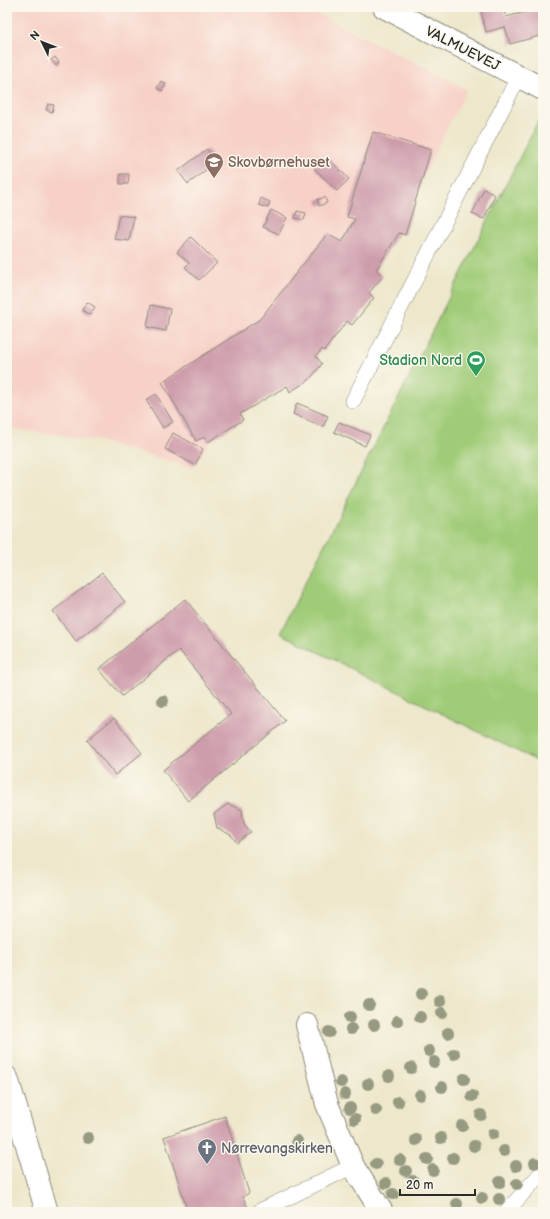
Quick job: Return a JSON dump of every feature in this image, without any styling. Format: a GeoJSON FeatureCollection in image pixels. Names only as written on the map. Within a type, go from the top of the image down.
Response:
{"type":"FeatureCollection","features":[{"type":"Feature","properties":{"kind":"street","name":"VALMUEVEJ"},"geometry":{"type":"LineString","coordinates":[[384,7],[543,88]]}},
{"type":"Feature","properties":{"kind":"street"},"geometry":{"type":"LineString","coordinates":[[307,1025],[327,1104],[353,1166],[382,1212]]}},
{"type":"Feature","properties":{"kind":"street"},"geometry":{"type":"LineString","coordinates":[[7,1078],[47,1212]]}},
{"type":"Feature","properties":{"kind":"lane"},"geometry":{"type":"LineString","coordinates":[[353,401],[519,76]]}},
{"type":"Feature","properties":{"kind":"lane"},"geometry":{"type":"LineString","coordinates":[[260,1211],[353,1166]]}},
{"type":"Feature","properties":{"kind":"lane"},"geometry":{"type":"LineString","coordinates":[[506,1212],[543,1171]]}},
{"type":"Feature","properties":{"kind":"shaded area","name":"Skovbørnehuset"},"geometry":{"type":"Polygon","coordinates":[[[7,7],[303,7],[467,89],[376,270],[383,276],[369,293],[374,298],[352,325],[347,321],[324,351],[321,350],[316,356],[322,364],[309,380],[290,392],[287,386],[240,414],[243,420],[209,442],[193,468],[100,441],[7,428],[7,7]]]}},
{"type":"Feature","properties":{"kind":"green space","name":"Stadion Nord"},"geometry":{"type":"Polygon","coordinates":[[[539,119],[543,121],[543,764],[280,633],[539,119]]]}},
{"type":"Feature","properties":{"kind":"building"},"geometry":{"type":"Polygon","coordinates":[[[480,7],[503,7],[506,17],[543,7],[543,35],[510,44],[505,27],[486,32],[480,7]]]}},
{"type":"Feature","properties":{"kind":"building"},"geometry":{"type":"Polygon","coordinates":[[[55,57],[59,62],[56,66],[51,60],[55,57]]]}},
{"type":"Feature","properties":{"kind":"building"},"geometry":{"type":"Polygon","coordinates":[[[161,81],[166,84],[162,91],[157,88],[161,81]]]}},
{"type":"Feature","properties":{"kind":"building"},"geometry":{"type":"Polygon","coordinates":[[[48,104],[54,105],[52,112],[46,110],[48,104]]]}},
{"type":"Feature","properties":{"kind":"building"},"geometry":{"type":"Polygon","coordinates":[[[373,132],[431,150],[405,235],[399,233],[376,270],[383,276],[369,293],[374,298],[352,325],[347,321],[324,351],[322,349],[316,356],[322,364],[309,380],[290,392],[287,386],[240,414],[243,420],[208,442],[205,437],[196,441],[162,382],[260,319],[327,234],[342,242],[355,219],[347,217],[373,132]]]}},
{"type":"Feature","properties":{"kind":"building"},"geometry":{"type":"Polygon","coordinates":[[[207,149],[216,162],[188,184],[178,171],[207,149]]]}},
{"type":"Feature","properties":{"kind":"building"},"geometry":{"type":"Polygon","coordinates":[[[322,159],[326,163],[329,159],[349,179],[337,191],[314,168],[322,159]]]}},
{"type":"Feature","properties":{"kind":"building"},"geometry":{"type":"Polygon","coordinates":[[[120,174],[129,174],[128,184],[120,184],[120,174]]]}},
{"type":"Feature","properties":{"kind":"building"},"geometry":{"type":"Polygon","coordinates":[[[484,189],[495,195],[484,219],[472,214],[484,189]]]}},
{"type":"Feature","properties":{"kind":"building"},"geometry":{"type":"Polygon","coordinates":[[[325,197],[327,203],[319,206],[317,200],[325,197]]]}},
{"type":"Feature","properties":{"kind":"building"},"geometry":{"type":"Polygon","coordinates":[[[261,198],[270,202],[268,208],[259,205],[261,198]]]}},
{"type":"Feature","properties":{"kind":"building"},"geometry":{"type":"Polygon","coordinates":[[[271,210],[287,218],[279,234],[263,227],[271,210]]]}},
{"type":"Feature","properties":{"kind":"building"},"geometry":{"type":"Polygon","coordinates":[[[297,211],[306,213],[304,220],[295,218],[297,211]]]}},
{"type":"Feature","properties":{"kind":"building"},"geometry":{"type":"Polygon","coordinates":[[[119,215],[134,217],[129,241],[114,239],[119,215]]]}},
{"type":"Feature","properties":{"kind":"building"},"geometry":{"type":"Polygon","coordinates":[[[191,237],[217,263],[199,280],[185,267],[189,263],[177,252],[191,237]]]}},
{"type":"Feature","properties":{"kind":"building"},"geometry":{"type":"Polygon","coordinates":[[[87,302],[95,307],[90,315],[82,310],[87,302]]]}},
{"type":"Feature","properties":{"kind":"building"},"geometry":{"type":"Polygon","coordinates":[[[151,305],[170,309],[166,331],[147,327],[151,305]]]}},
{"type":"Feature","properties":{"kind":"building"},"geometry":{"type":"Polygon","coordinates":[[[156,394],[173,422],[163,428],[146,400],[156,394]]]}},
{"type":"Feature","properties":{"kind":"building"},"geometry":{"type":"Polygon","coordinates":[[[297,403],[328,416],[323,427],[293,414],[297,403]]]}},
{"type":"Feature","properties":{"kind":"building"},"geometry":{"type":"Polygon","coordinates":[[[339,422],[370,435],[365,446],[334,432],[339,422]]]}},
{"type":"Feature","properties":{"kind":"building"},"geometry":{"type":"Polygon","coordinates":[[[173,433],[203,449],[195,465],[165,449],[173,433]]]}},
{"type":"Feature","properties":{"kind":"building"},"geometry":{"type":"Polygon","coordinates":[[[102,573],[125,602],[76,641],[53,611],[102,573]]]}},
{"type":"Feature","properties":{"kind":"building"},"geometry":{"type":"Polygon","coordinates":[[[185,599],[285,721],[188,801],[163,770],[231,714],[179,650],[122,696],[99,669],[185,599]]]}},
{"type":"Feature","properties":{"kind":"building"},"geometry":{"type":"Polygon","coordinates":[[[114,718],[142,753],[115,775],[87,740],[114,718]]]}},
{"type":"Feature","properties":{"kind":"building"},"geometry":{"type":"Polygon","coordinates":[[[228,804],[242,810],[244,824],[251,832],[237,843],[231,835],[217,828],[214,814],[228,804]]]}},
{"type":"Feature","properties":{"kind":"building","name":"Nørrevangskirken"},"geometry":{"type":"Polygon","coordinates":[[[225,1116],[249,1193],[243,1197],[250,1212],[188,1212],[164,1137],[225,1116]]]}},
{"type":"Feature","properties":{"kind":"place","name":"Skovbørnehuset"},"geometry":{"type":"Point","coordinates":[214,179]}},
{"type":"Feature","properties":{"kind":"place","name":"Stadion Nord"},"geometry":{"type":"Point","coordinates":[476,377]}},
{"type":"Feature","properties":{"kind":"place","name":"Nørrevangskirken"},"geometry":{"type":"Point","coordinates":[207,1165]}}]}
